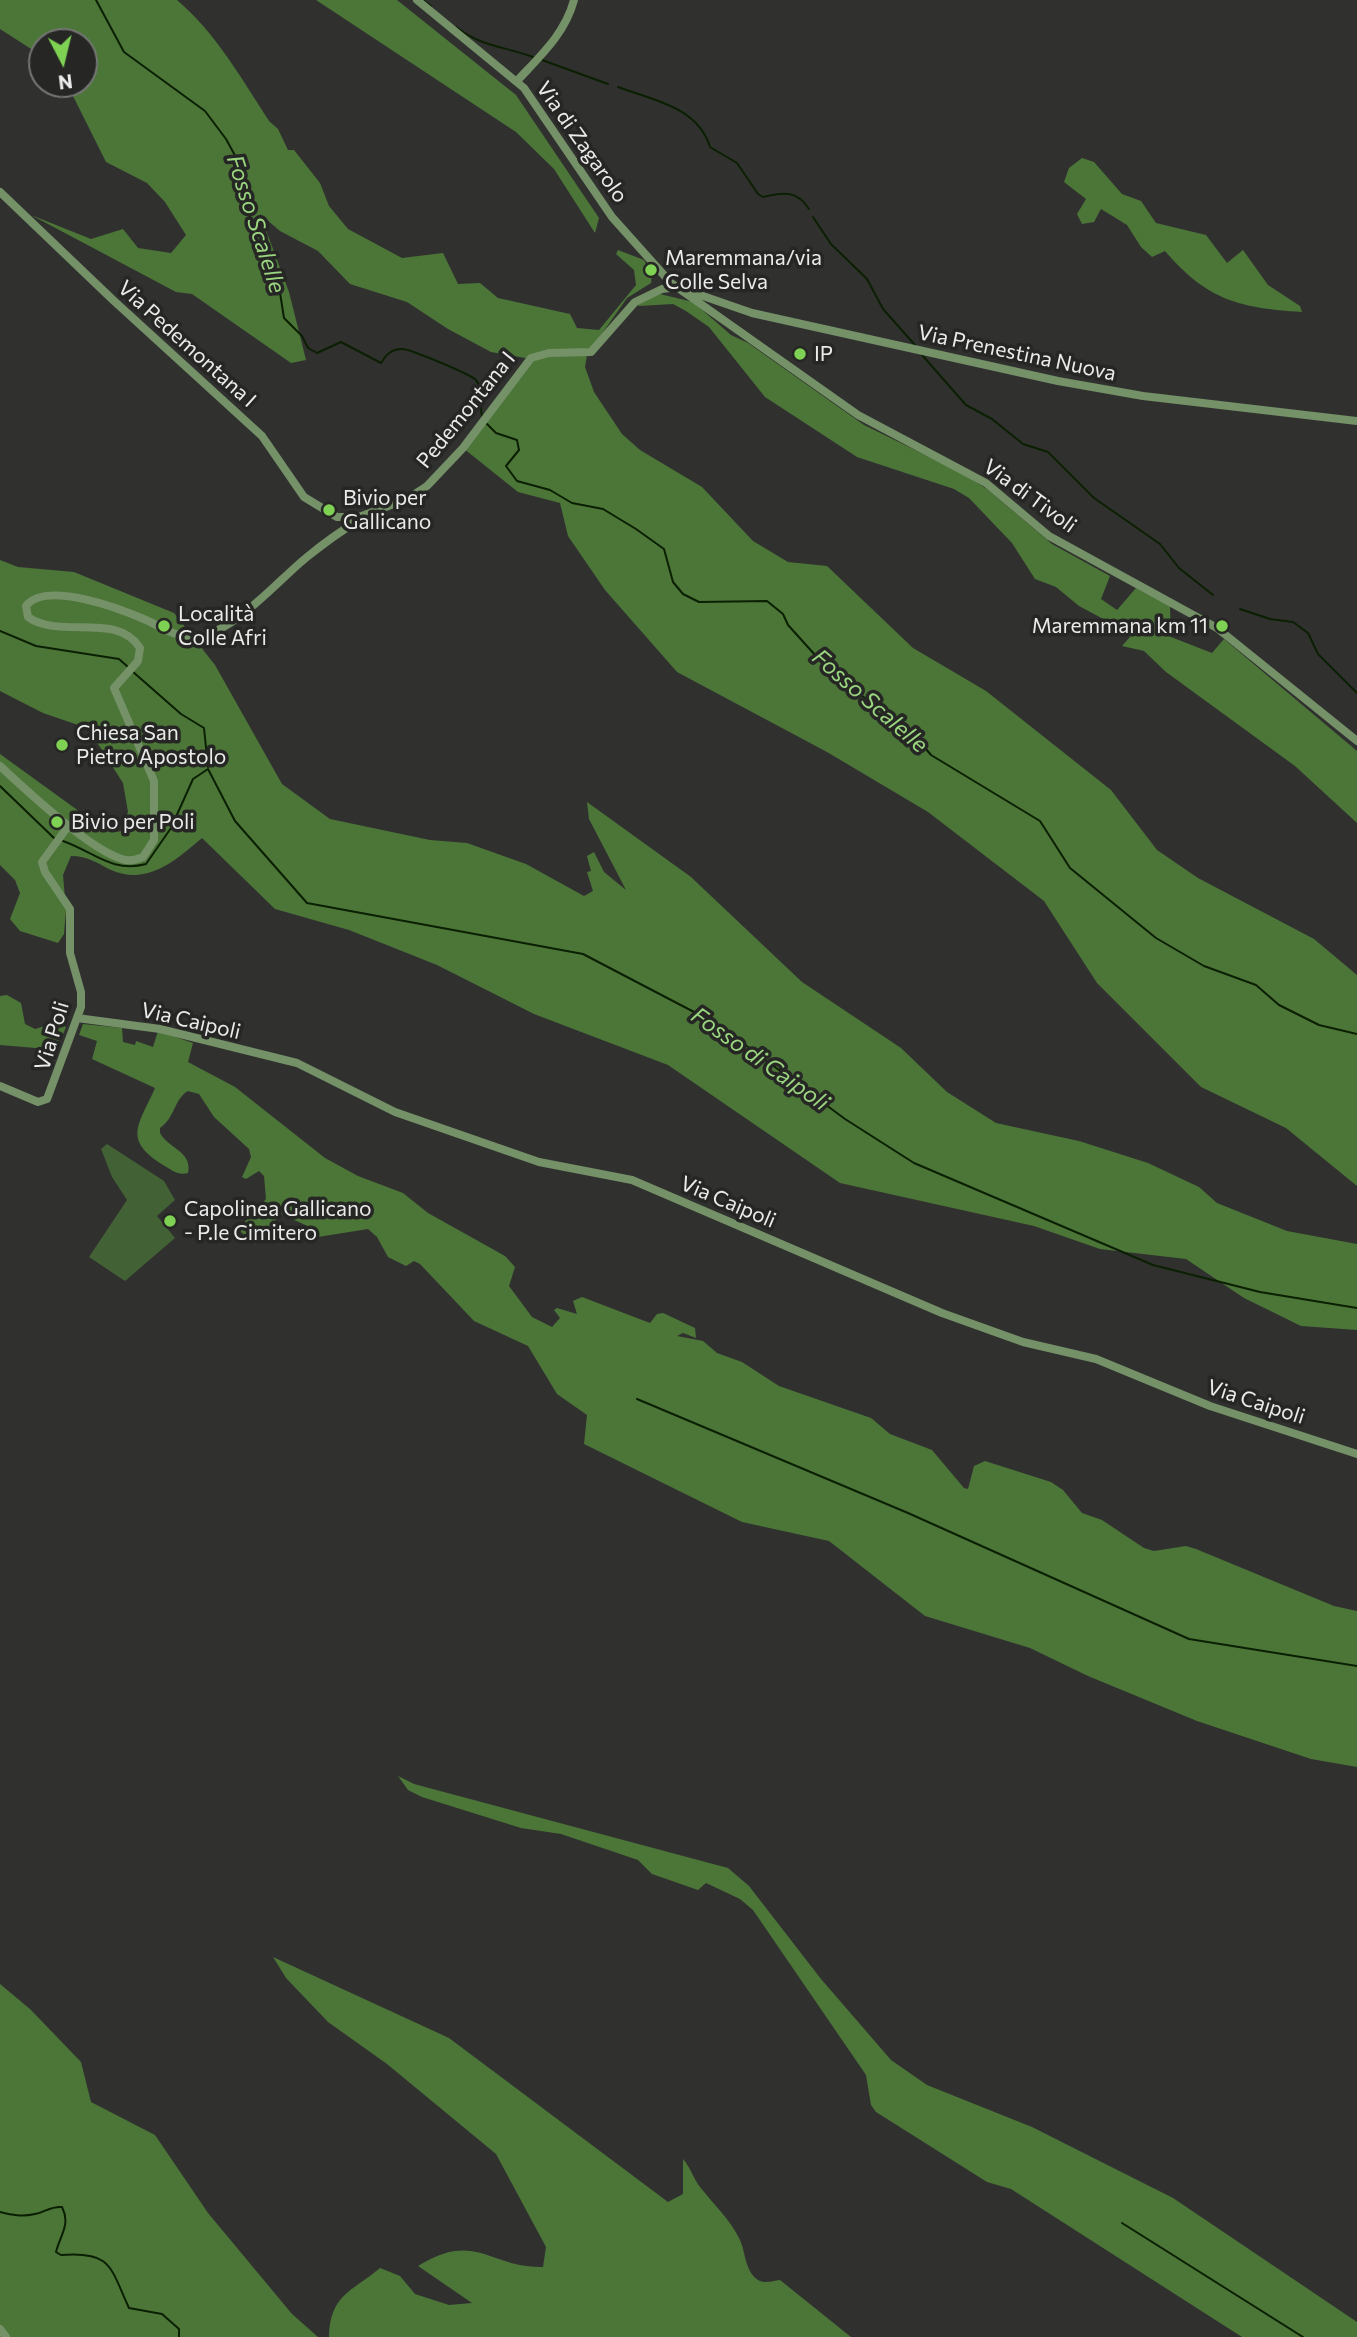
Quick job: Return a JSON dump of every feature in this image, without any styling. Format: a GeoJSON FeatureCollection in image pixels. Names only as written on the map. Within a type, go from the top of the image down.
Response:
{"type":"FeatureCollection","features":[{"type":"Feature","properties":{"kind":"street","name":"Via di Zagarolo"},"geometry":{"type":"LineString","coordinates":[[417,0],[517,81],[566,145],[612,217],[677,287]]}},
{"type":"Feature","properties":{"kind":"street"},"geometry":{"type":"LineString","coordinates":[[517,81],[554,41],[570,13],[574,0]]}},
{"type":"Feature","properties":{"kind":"street","name":"Via Pedemontana I"},"geometry":{"type":"LineString","coordinates":[[0,191],[113,300],[262,436],[303,497],[348,523]]}},
{"type":"Feature","properties":{"kind":"street","name":"Pedemontana I"},"geometry":{"type":"LineString","coordinates":[[348,523],[424,489],[478,429],[531,358],[549,353],[591,352],[635,302],[660,290],[677,287]]}},
{"type":"Feature","properties":{"kind":"street","name":"Via Prenestina Nuova"},"geometry":{"type":"LineString","coordinates":[[677,287],[752,313],[1070,384],[1357,421]]}},
{"type":"Feature","properties":{"kind":"street","name":"Via di Tivoli"},"geometry":{"type":"LineString","coordinates":[[677,287],[862,418],[986,483],[1049,536],[1217,628],[1357,741]]}},
{"type":"Feature","properties":{"kind":"street"},"geometry":{"type":"LineString","coordinates":[[330,515],[335,531]]}},
{"type":"Feature","properties":{"kind":"street"},"geometry":{"type":"LineString","coordinates":[[321,546],[335,531],[348,523]]}},
{"type":"Feature","properties":{"kind":"street"},"geometry":{"type":"LineString","coordinates":[[0,766],[66,829],[123,860],[140,858],[152,847],[155,825],[152,774],[115,687],[138,661],[141,653],[139,646],[126,634],[111,629],[46,625],[28,617],[26,606],[32,599],[42,596],[69,597],[132,614],[172,634],[201,636],[221,629],[348,523]]}},
{"type":"Feature","properties":{"kind":"street","name":"Via Poli"},"geometry":{"type":"LineString","coordinates":[[0,1086],[40,1102],[47,1100],[77,1018],[82,998],[70,953],[70,911],[44,870],[44,856],[66,829]]}},
{"type":"Feature","properties":{"kind":"street","name":"Via Caipoli"},"geometry":{"type":"LineString","coordinates":[[77,1018],[166,1030],[297,1063],[395,1112],[539,1162],[634,1180],[942,1313],[1023,1342],[1093,1358],[1210,1406],[1357,1454]]}},
{"type":"Feature","properties":{"kind":"street"},"geometry":{"type":"LineString","coordinates":[[0,2329],[6,2337]]}},
{"type":"Feature","properties":{"kind":"green space"},"geometry":{"type":"Polygon","coordinates":[[[0,0],[177,0],[216,41],[269,121],[278,129],[288,150],[294,150],[320,183],[329,206],[348,229],[402,258],[443,253],[458,284],[480,283],[498,298],[570,314],[577,328],[599,330],[636,285],[634,270],[616,254],[618,250],[644,260],[652,275],[651,283],[627,298],[587,355],[585,367],[594,392],[622,434],[640,450],[702,487],[753,541],[788,562],[827,566],[913,648],[986,691],[1111,790],[1157,850],[1198,878],[1314,939],[1357,975],[1357,1186],[1286,1128],[1201,1087],[1097,983],[1044,901],[928,812],[827,752],[677,672],[605,590],[568,536],[560,503],[518,492],[463,448],[531,359],[491,352],[448,329],[407,302],[350,284],[318,251],[280,231],[260,214],[289,292],[306,360],[291,363],[192,294],[176,292],[31,215],[91,239],[123,229],[138,248],[171,253],[186,235],[165,202],[147,183],[106,162],[74,98],[98,98],[98,28],[28,28],[28,47],[0,29],[0,0]]]}},
{"type":"Feature","properties":{"kind":"green space"},"geometry":{"type":"Polygon","coordinates":[[[316,0],[397,0],[516,95],[599,218],[595,233],[554,169],[516,132],[316,0]]]}},
{"type":"Feature","properties":{"kind":"green space"},"geometry":{"type":"Polygon","coordinates":[[[1082,158],[1094,162],[1122,194],[1141,201],[1156,223],[1206,235],[1227,263],[1243,250],[1268,285],[1300,306],[1302,312],[1242,304],[1210,291],[1180,268],[1165,251],[1152,257],[1141,247],[1127,225],[1101,209],[1094,222],[1082,224],[1077,214],[1086,199],[1064,182],[1069,168],[1082,158]]]}},
{"type":"Feature","properties":{"kind":"green space"},"geometry":{"type":"Polygon","coordinates":[[[660,294],[693,302],[731,335],[748,343],[864,425],[962,473],[987,489],[1052,544],[1110,576],[1101,599],[1117,610],[1136,588],[1170,606],[1171,637],[1212,653],[1224,639],[1357,751],[1357,823],[1295,766],[1166,672],[1144,651],[1122,646],[1130,637],[1124,630],[1079,606],[1056,587],[1035,579],[1012,543],[969,498],[954,489],[857,457],[765,397],[709,327],[686,311],[673,304],[635,304],[660,294]]]}},
{"type":"Feature","properties":{"kind":"green space"},"geometry":{"type":"Polygon","coordinates":[[[0,560],[18,567],[74,572],[174,613],[215,665],[282,784],[330,819],[430,840],[467,843],[526,864],[584,896],[593,891],[587,872],[591,871],[587,856],[594,852],[604,872],[626,890],[589,819],[587,802],[691,877],[802,982],[901,1048],[947,1092],[996,1123],[1079,1141],[1148,1163],[1199,1187],[1217,1203],[1287,1231],[1357,1244],[1357,1330],[1301,1326],[1244,1298],[1186,1259],[1100,1249],[1034,1226],[840,1183],[668,1065],[534,1014],[437,965],[349,930],[275,909],[202,838],[172,862],[149,873],[137,875],[124,874],[87,859],[71,856],[63,875],[66,910],[64,934],[58,943],[20,931],[10,919],[20,893],[15,880],[0,865],[0,754],[87,817],[116,832],[122,831],[128,812],[123,783],[91,733],[81,726],[43,713],[0,691],[0,560]]]}},
{"type":"Feature","properties":{"kind":"green space"},"geometry":{"type":"Polygon","coordinates":[[[7,995],[21,1003],[25,1024],[35,1029],[59,1022],[66,1027],[61,1039],[48,1049],[0,1045],[0,996],[7,995]]]}},
{"type":"Feature","properties":{"kind":"green space"},"geometry":{"type":"Polygon","coordinates":[[[83,1024],[122,1028],[123,1042],[135,1045],[136,1041],[153,1047],[158,1031],[193,1043],[188,1062],[235,1087],[325,1158],[358,1176],[403,1193],[428,1213],[505,1256],[515,1267],[509,1286],[532,1317],[552,1327],[560,1318],[554,1310],[557,1308],[577,1314],[573,1301],[582,1297],[650,1323],[657,1314],[663,1313],[695,1328],[696,1338],[683,1333],[677,1336],[703,1341],[717,1353],[742,1362],[779,1386],[871,1418],[890,1434],[932,1450],[964,1488],[968,1489],[974,1466],[985,1461],[1051,1482],[1063,1490],[1082,1513],[1102,1520],[1144,1548],[1154,1551],[1186,1546],[1334,1606],[1357,1611],[1357,1767],[1311,1759],[1197,1721],[1088,1676],[1030,1648],[925,1616],[829,1541],[742,1522],[584,1444],[587,1415],[557,1394],[528,1346],[474,1321],[420,1264],[414,1261],[406,1266],[388,1257],[377,1237],[368,1229],[318,1237],[312,1228],[281,1214],[255,1244],[241,1232],[241,1226],[266,1199],[264,1176],[259,1171],[246,1179],[242,1177],[251,1157],[249,1149],[214,1117],[199,1094],[188,1091],[183,1094],[169,1119],[160,1128],[164,1138],[187,1160],[188,1173],[175,1172],[150,1156],[138,1139],[138,1131],[155,1088],[92,1059],[97,1041],[79,1035],[83,1024]]]}},
{"type":"Feature","properties":{"kind":"green space"},"geometry":{"type":"Polygon","coordinates":[[[107,1144],[164,1181],[175,1200],[157,1216],[175,1238],[125,1281],[89,1257],[127,1200],[112,1177],[101,1149],[107,1144]]]}},
{"type":"Feature","properties":{"kind":"green space"},"geometry":{"type":"Polygon","coordinates":[[[398,1776],[414,1784],[728,1868],[749,1886],[821,1979],[891,2060],[927,2085],[1032,2127],[1173,2198],[1357,2322],[1357,2337],[1242,2337],[1011,2189],[987,2182],[876,2112],[871,2105],[866,2075],[753,1910],[740,1899],[706,1883],[698,1890],[652,1874],[638,1860],[561,1834],[521,1828],[422,1797],[408,1790],[398,1776]]]}},
{"type":"Feature","properties":{"kind":"green space"},"geometry":{"type":"Polygon","coordinates":[[[273,1957],[449,2038],[668,2202],[683,2194],[683,2159],[700,2187],[736,2232],[748,2267],[754,2276],[763,2282],[780,2280],[851,2337],[329,2337],[330,2323],[338,2303],[351,2289],[380,2268],[400,2276],[415,2294],[449,2305],[472,2303],[418,2266],[454,2251],[469,2251],[525,2266],[543,2267],[546,2247],[496,2154],[387,2064],[328,2022],[286,1978],[273,1957]]]}},
{"type":"Feature","properties":{"kind":"green space"},"geometry":{"type":"Polygon","coordinates":[[[0,1984],[30,2009],[81,2062],[91,2102],[155,2135],[208,2213],[292,2314],[318,2337],[0,2337],[0,1984]]]}},
{"type":"Feature","properties":{"kind":"waterway","name":"Fosso Scalelle"},"geometry":{"type":"LineString","coordinates":[[96,0],[124,52],[205,111],[226,139],[238,161],[238,181],[246,211],[259,231],[268,267],[278,280],[284,318],[302,336],[308,348],[317,353],[341,342],[381,363],[389,353],[398,349],[427,357],[476,380],[481,393],[482,416]]}},
{"type":"Feature","properties":{"kind":"waterway"},"geometry":{"type":"LineString","coordinates":[[423,0],[431,6]]}},
{"type":"Feature","properties":{"kind":"waterway"},"geometry":{"type":"LineString","coordinates":[[456,27],[484,42],[533,57]]}},
{"type":"Feature","properties":{"kind":"waterway"},"geometry":{"type":"LineString","coordinates":[[542,60],[608,84]]}},
{"type":"Feature","properties":{"kind":"waterway"},"geometry":{"type":"LineString","coordinates":[[618,87],[659,101],[685,114],[704,133],[710,147],[737,163],[758,194],[763,197],[789,194],[800,198],[809,209]]}},
{"type":"Feature","properties":{"kind":"waterway"},"geometry":{"type":"LineString","coordinates":[[813,217],[831,244],[867,279],[883,309],[915,345]]}},
{"type":"Feature","properties":{"kind":"waterway"},"geometry":{"type":"LineString","coordinates":[[922,355],[966,405],[992,419],[1023,444],[1048,452],[1094,498],[1160,544],[1179,568],[1213,595]]}},
{"type":"Feature","properties":{"kind":"waterway","name":"Fosso Scalelle"},"geometry":{"type":"LineString","coordinates":[[486,423],[496,433],[517,440],[519,450],[506,466],[517,481],[550,490],[572,503],[603,509],[636,529],[664,549],[673,582],[683,594],[699,602],[767,601],[783,614],[788,625],[834,676],[909,729],[931,755],[1040,821],[1070,868],[1156,938],[1204,966],[1256,985],[1279,1005],[1319,1025],[1357,1034]]}},
{"type":"Feature","properties":{"kind":"waterway"},"geometry":{"type":"LineString","coordinates":[[1240,609],[1270,619],[1293,622],[1308,633],[1318,654],[1357,693]]}},
{"type":"Feature","properties":{"kind":"waterway","name":"Fosso di Caipoli"},"geometry":{"type":"LineString","coordinates":[[0,631],[36,646],[119,659],[128,667]]}},
{"type":"Feature","properties":{"kind":"waterway","name":"Fosso di Caipoli"},"geometry":{"type":"LineString","coordinates":[[132,671],[181,714],[204,728],[208,767]]}},
{"type":"Feature","properties":{"kind":"waterway","name":"Fosso di Caipoli"},"geometry":{"type":"LineString","coordinates":[[63,841],[113,864],[146,864],[171,828],[193,779],[208,769],[235,821],[307,903],[583,954],[717,1024],[845,1119],[914,1163],[1153,1265],[1260,1292],[1357,1308]]}},
{"type":"Feature","properties":{"kind":"waterway","name":"Fosso di Caipoli"},"geometry":{"type":"LineString","coordinates":[[0,786],[54,838]]}},
{"type":"Feature","properties":{"kind":"waterway"},"geometry":{"type":"LineString","coordinates":[[637,1399],[908,1513],[1189,1639],[1357,1666]]}},
{"type":"Feature","properties":{"kind":"waterway"},"geometry":{"type":"LineString","coordinates":[[0,2212],[26,2215],[62,2207],[65,2225],[56,2252],[61,2255],[78,2254],[100,2259],[113,2272],[129,2308],[162,2314],[179,2329],[179,2337]]}},
{"type":"Feature","properties":{"kind":"waterway"},"geometry":{"type":"LineString","coordinates":[[1122,2223],[1303,2337]]}},
{"type":"Feature","properties":{"kind":"place","name":"Maremmana/via Colle Selva"},"geometry":{"type":"Point","coordinates":[651,270]}},
{"type":"Feature","properties":{"kind":"place","name":"IP"},"geometry":{"type":"Point","coordinates":[800,354]}},
{"type":"Feature","properties":{"kind":"place","name":"Bivio per Gallicano"},"geometry":{"type":"Point","coordinates":[329,510]}},
{"type":"Feature","properties":{"kind":"place","name":"Località Colle Afri"},"geometry":{"type":"Point","coordinates":[164,626]}},
{"type":"Feature","properties":{"kind":"place","name":"Maremmana km 11"},"geometry":{"type":"Point","coordinates":[1222,626]}},
{"type":"Feature","properties":{"kind":"place","name":"Chiesa San Pietro Apostolo"},"geometry":{"type":"Point","coordinates":[62,745]}},
{"type":"Feature","properties":{"kind":"place","name":"Bivio per Poli"},"geometry":{"type":"Point","coordinates":[57,822]}},
{"type":"Feature","properties":{"kind":"place","name":"Capolinea Gallicano - P.le Cimitero"},"geometry":{"type":"Point","coordinates":[170,1221]}}]}
